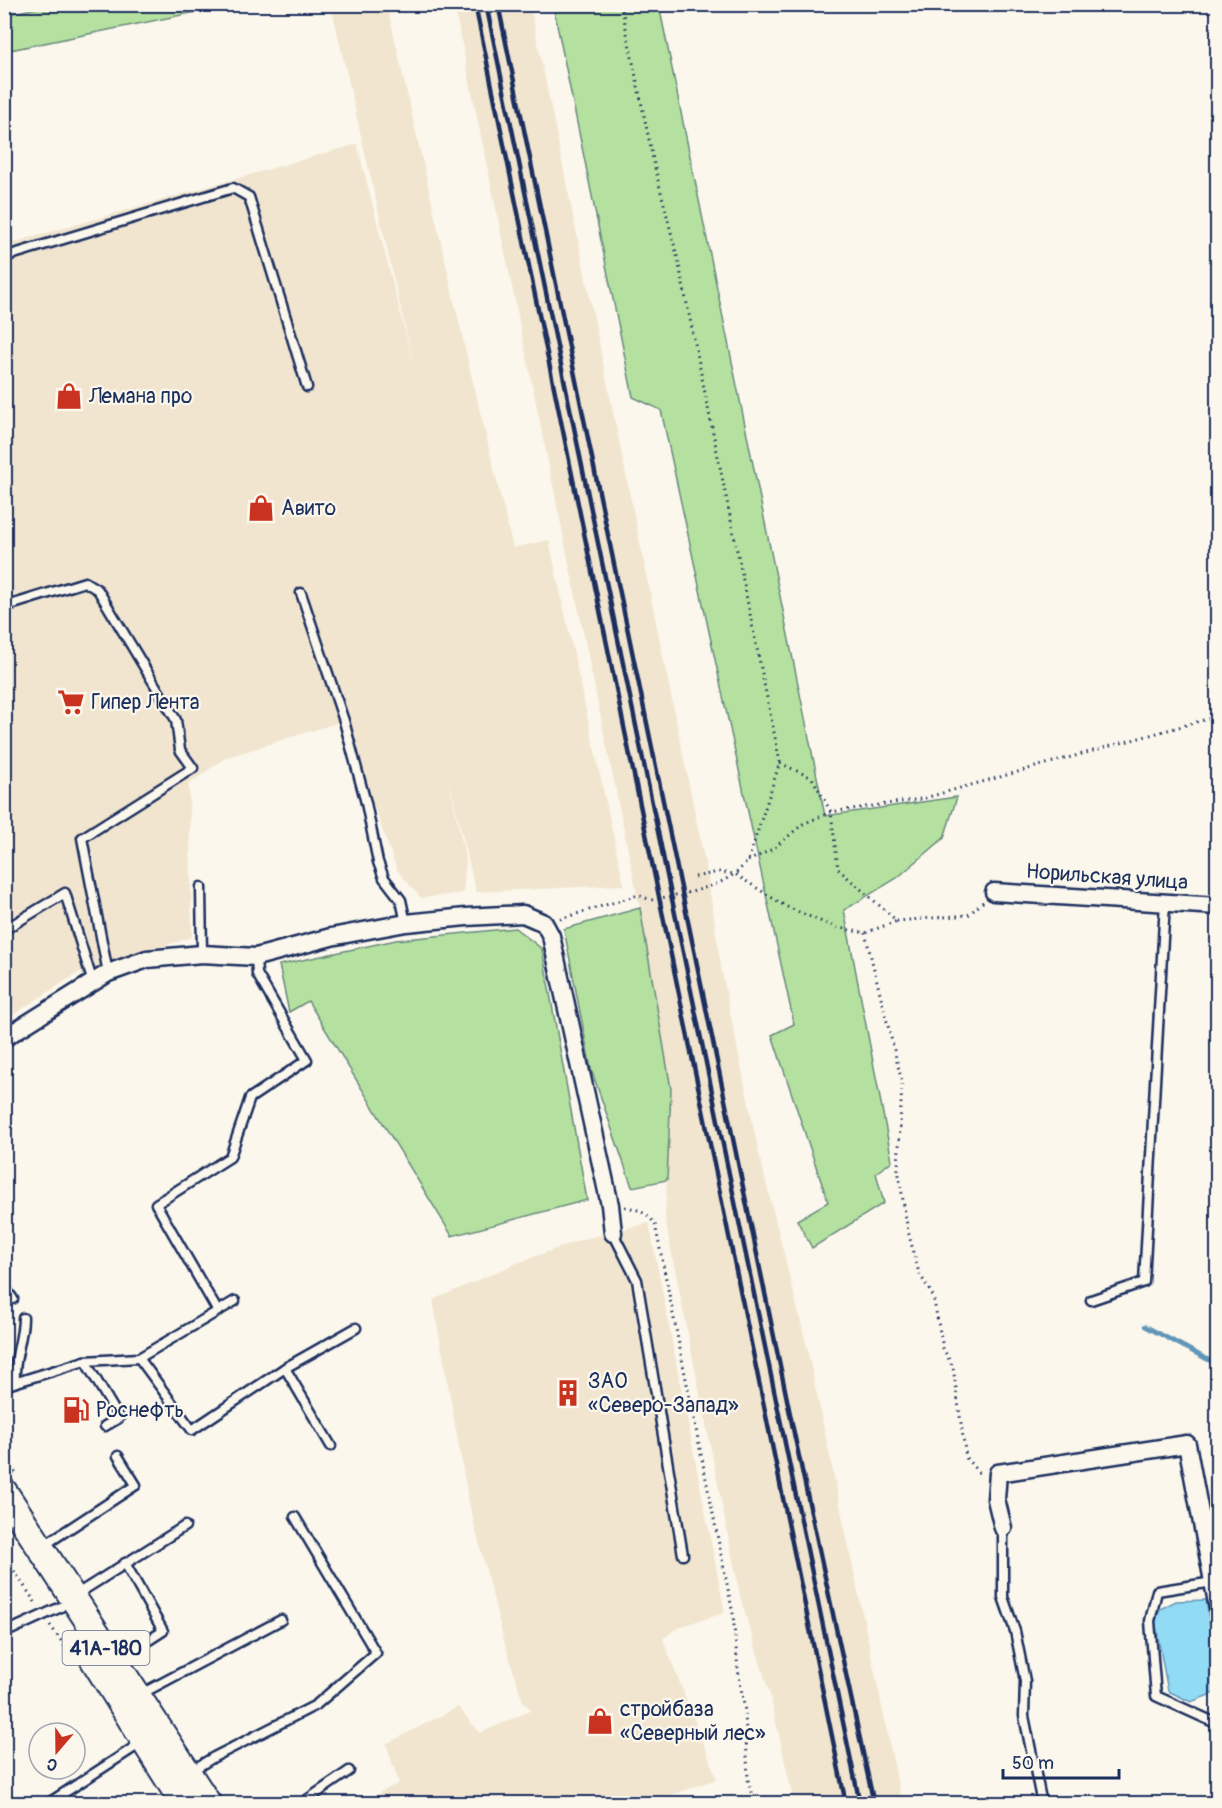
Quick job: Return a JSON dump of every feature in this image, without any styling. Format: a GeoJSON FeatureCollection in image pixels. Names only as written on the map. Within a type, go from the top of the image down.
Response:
{"type":"FeatureCollection","features":[{"type":"Feature","properties":{"kind":"main road","name":"41А-180"},"geometry":{"type":"LineString","coordinates":[[11,1484],[67,1602],[144,1741],[184,1803]]}},
{"type":"Feature","properties":{"kind":"main road","name":"41А-180"},"geometry":{"type":"LineString","coordinates":[[4,1521],[115,1661],[208,1803]]}},
{"type":"Feature","properties":{"kind":"street","name":"Норильская улица"},"geometry":{"type":"LineString","coordinates":[[994,892],[1218,906]]}},
{"type":"Feature","properties":{"kind":"street"},"geometry":{"type":"LineString","coordinates":[[4,1038],[108,973],[147,959],[202,954],[256,957],[331,936],[406,923],[523,914],[544,923],[551,936],[609,1200],[613,1233]]}},
{"type":"Feature","properties":{"kind":"street"},"geometry":{"type":"LineString","coordinates":[[1002,1528],[996,1498],[998,1473],[1187,1444],[1218,1608]]}},
{"type":"Feature","properties":{"kind":"lane"},"geometry":{"type":"LineString","coordinates":[[4,257],[233,188],[249,197],[307,387]]}},
{"type":"Feature","properties":{"kind":"lane"},"geometry":{"type":"LineString","coordinates":[[4,607],[85,582],[98,590],[176,720],[180,750],[193,768],[82,838],[108,973]]}},
{"type":"Feature","properties":{"kind":"lane"},"geometry":{"type":"LineString","coordinates":[[301,593],[344,721],[366,803],[378,862],[384,878],[401,900],[406,923]]}},
{"type":"Feature","properties":{"kind":"lane"},"geometry":{"type":"LineString","coordinates":[[201,887],[202,954]]}},
{"type":"Feature","properties":{"kind":"lane"},"geometry":{"type":"LineString","coordinates":[[4,930],[65,893],[93,982]]}},
{"type":"Feature","properties":{"kind":"lane"},"geometry":{"type":"LineString","coordinates":[[1091,1300],[1144,1282],[1165,902]]}},
{"type":"Feature","properties":{"kind":"lane"},"geometry":{"type":"LineString","coordinates":[[217,1310],[156,1204],[230,1157],[250,1098],[307,1060],[257,974],[256,957]]}},
{"type":"Feature","properties":{"kind":"lane"},"geometry":{"type":"LineString","coordinates":[[613,1233],[637,1280],[683,1555]]}},
{"type":"Feature","properties":{"kind":"lane"},"geometry":{"type":"LineString","coordinates":[[4,1286],[12,1299]]}},
{"type":"Feature","properties":{"kind":"lane"},"geometry":{"type":"LineString","coordinates":[[4,1386],[85,1361],[139,1358],[235,1301]]}},
{"type":"Feature","properties":{"kind":"lane"},"geometry":{"type":"LineString","coordinates":[[15,1381],[15,1366],[23,1331],[23,1318]]}},
{"type":"Feature","properties":{"kind":"lane"},"geometry":{"type":"LineString","coordinates":[[139,1358],[192,1430],[285,1368],[356,1328]]}},
{"type":"Feature","properties":{"kind":"lane"},"geometry":{"type":"LineString","coordinates":[[85,1361],[119,1418],[105,1426]]}},
{"type":"Feature","properties":{"kind":"lane"},"geometry":{"type":"LineString","coordinates":[[285,1368],[331,1446]]}},
{"type":"Feature","properties":{"kind":"lane"},"geometry":{"type":"LineString","coordinates":[[40,1548],[136,1485],[118,1456]]}},
{"type":"Feature","properties":{"kind":"lane"},"geometry":{"type":"LineString","coordinates":[[189,1773],[214,1757],[316,1705],[376,1653],[295,1517]]}},
{"type":"Feature","properties":{"kind":"lane"},"geometry":{"type":"LineString","coordinates":[[4,1634],[67,1602],[185,1526]]}},
{"type":"Feature","properties":{"kind":"lane"},"geometry":{"type":"LineString","coordinates":[[1002,1528],[1003,1597],[1015,1631],[1025,1681],[1024,1716],[1042,1803]]}},
{"type":"Feature","properties":{"kind":"lane"},"geometry":{"type":"LineString","coordinates":[[115,1661],[163,1631],[125,1563]]}},
{"type":"Feature","properties":{"kind":"lane"},"geometry":{"type":"LineString","coordinates":[[1213,1582],[1157,1591],[1150,1621],[1156,1696],[1218,1724]]}},
{"type":"Feature","properties":{"kind":"lane"},"geometry":{"type":"LineString","coordinates":[[138,1696],[281,1620]]}},
{"type":"Feature","properties":{"kind":"lane"},"geometry":{"type":"LineString","coordinates":[[47,1803],[144,1741]]}},
{"type":"Feature","properties":{"kind":"lane"},"geometry":{"type":"LineString","coordinates":[[301,1803],[349,1771]]}},
{"type":"Feature","properties":{"kind":"path"},"geometry":{"type":"LineString","coordinates":[[621,4],[654,164],[678,260],[780,762],[748,861]]}},
{"type":"Feature","properties":{"kind":"path"},"geometry":{"type":"LineString","coordinates":[[638,895],[651,900],[720,883],[735,874],[748,861],[773,849],[803,824],[831,812],[921,799],[1218,716]]}},
{"type":"Feature","properties":{"kind":"path"},"geometry":{"type":"LineString","coordinates":[[780,762],[813,778],[831,812],[838,869],[897,921]]}},
{"type":"Feature","properties":{"kind":"path"},"geometry":{"type":"LineString","coordinates":[[695,877],[718,872],[735,874],[785,906],[834,927],[866,933],[897,921],[968,915],[994,892]]}},
{"type":"Feature","properties":{"kind":"path"},"geometry":{"type":"LineString","coordinates":[[544,923],[647,894]]}},
{"type":"Feature","properties":{"kind":"path"},"geometry":{"type":"LineString","coordinates":[[866,933],[902,1082],[898,1169],[911,1242],[919,1274],[933,1296],[943,1348],[953,1367],[966,1458],[978,1472],[998,1473]]}},
{"type":"Feature","properties":{"kind":"path"},"geometry":{"type":"LineString","coordinates":[[609,1200],[642,1212],[655,1224],[733,1614],[738,1670],[745,1711],[748,1780],[754,1803]]}},
{"type":"Feature","properties":{"kind":"path"},"geometry":{"type":"LineString","coordinates":[[4,1457],[11,1484]]}},
{"type":"Feature","properties":{"kind":"path"},"geometry":{"type":"LineString","coordinates":[[4,1556],[16,1574]]}},
{"type":"Feature","properties":{"kind":"shaded area"},"geometry":{"type":"Polygon","coordinates":[[[331,5],[387,5],[513,548],[549,540],[624,885],[476,892],[448,776],[466,861],[463,893],[421,898],[397,870],[343,721],[225,758],[189,784],[192,937],[78,973],[5,1020],[5,245],[357,144],[414,366],[331,5]]]}},
{"type":"Feature","properties":{"kind":"shaded area"},"geometry":{"type":"Polygon","coordinates":[[[454,5],[530,5],[707,872],[722,973],[759,1154],[807,1347],[902,1803],[794,1803],[770,1695],[741,1600],[665,1219],[671,1089],[640,908],[454,5]]]}},
{"type":"Feature","properties":{"kind":"shaded area"},"geometry":{"type":"Polygon","coordinates":[[[649,1223],[725,1613],[674,1630],[663,1639],[717,1779],[669,1796],[672,1804],[385,1804],[379,1793],[399,1783],[386,1744],[458,1707],[480,1733],[532,1710],[523,1702],[504,1641],[469,1503],[433,1300],[517,1263],[580,1240],[649,1223]]]}},
{"type":"Feature","properties":{"kind":"green space"},"geometry":{"type":"Polygon","coordinates":[[[54,4],[231,5],[5,51],[5,15],[54,4]]]}},
{"type":"Feature","properties":{"kind":"green space"},"geometry":{"type":"Polygon","coordinates":[[[553,5],[659,5],[825,816],[957,797],[944,838],[897,878],[844,910],[892,1161],[876,1173],[884,1203],[812,1248],[797,1220],[828,1202],[772,1035],[794,1024],[661,410],[633,397],[553,5]]]}},
{"type":"Feature","properties":{"kind":"green space"},"geometry":{"type":"Polygon","coordinates":[[[640,908],[671,1089],[667,1180],[632,1187],[591,1069],[564,929],[640,908]]]}},
{"type":"Feature","properties":{"kind":"green space"},"geometry":{"type":"Polygon","coordinates":[[[515,928],[542,949],[587,1200],[452,1236],[308,1001],[289,1012],[279,965],[396,940],[515,928]]]}},
{"type":"Feature","properties":{"kind":"water"},"geometry":{"type":"Polygon","coordinates":[[[1206,1600],[1217,1668],[1217,1692],[1191,1702],[1168,1691],[1155,1622],[1160,1609],[1176,1601],[1206,1600]]]}},
{"type":"Feature","properties":{"kind":"waterway"},"geometry":{"type":"LineString","coordinates":[[1145,1326],[1218,1365]]}},
{"type":"Feature","properties":{"kind":"railway"},"geometry":{"type":"LineString","coordinates":[[475,4],[846,1804]]}},
{"type":"Feature","properties":{"kind":"railway"},"geometry":{"type":"LineString","coordinates":[[486,4],[860,1804]]}},
{"type":"Feature","properties":{"kind":"railway"},"geometry":{"type":"LineString","coordinates":[[498,4],[795,1438],[874,1804]]}},
{"type":"Feature","properties":{"kind":"place","name":"Лемана про"},"geometry":{"type":"Point","coordinates":[69,396]}},
{"type":"Feature","properties":{"kind":"place","name":"Авито"},"geometry":{"type":"Point","coordinates":[261,508]}},
{"type":"Feature","properties":{"kind":"place","name":"Гипер Лента"},"geometry":{"type":"Point","coordinates":[71,702]}},
{"type":"Feature","properties":{"kind":"place","name":"ЗАО «Северо-Запад»"},"geometry":{"type":"Point","coordinates":[568,1393]}},
{"type":"Feature","properties":{"kind":"place","name":"Роснефть"},"geometry":{"type":"Point","coordinates":[76,1410]}},
{"type":"Feature","properties":{"kind":"place","name":"стройбаза «Северный лес»"},"geometry":{"type":"Point","coordinates":[600,1721]}}]}
